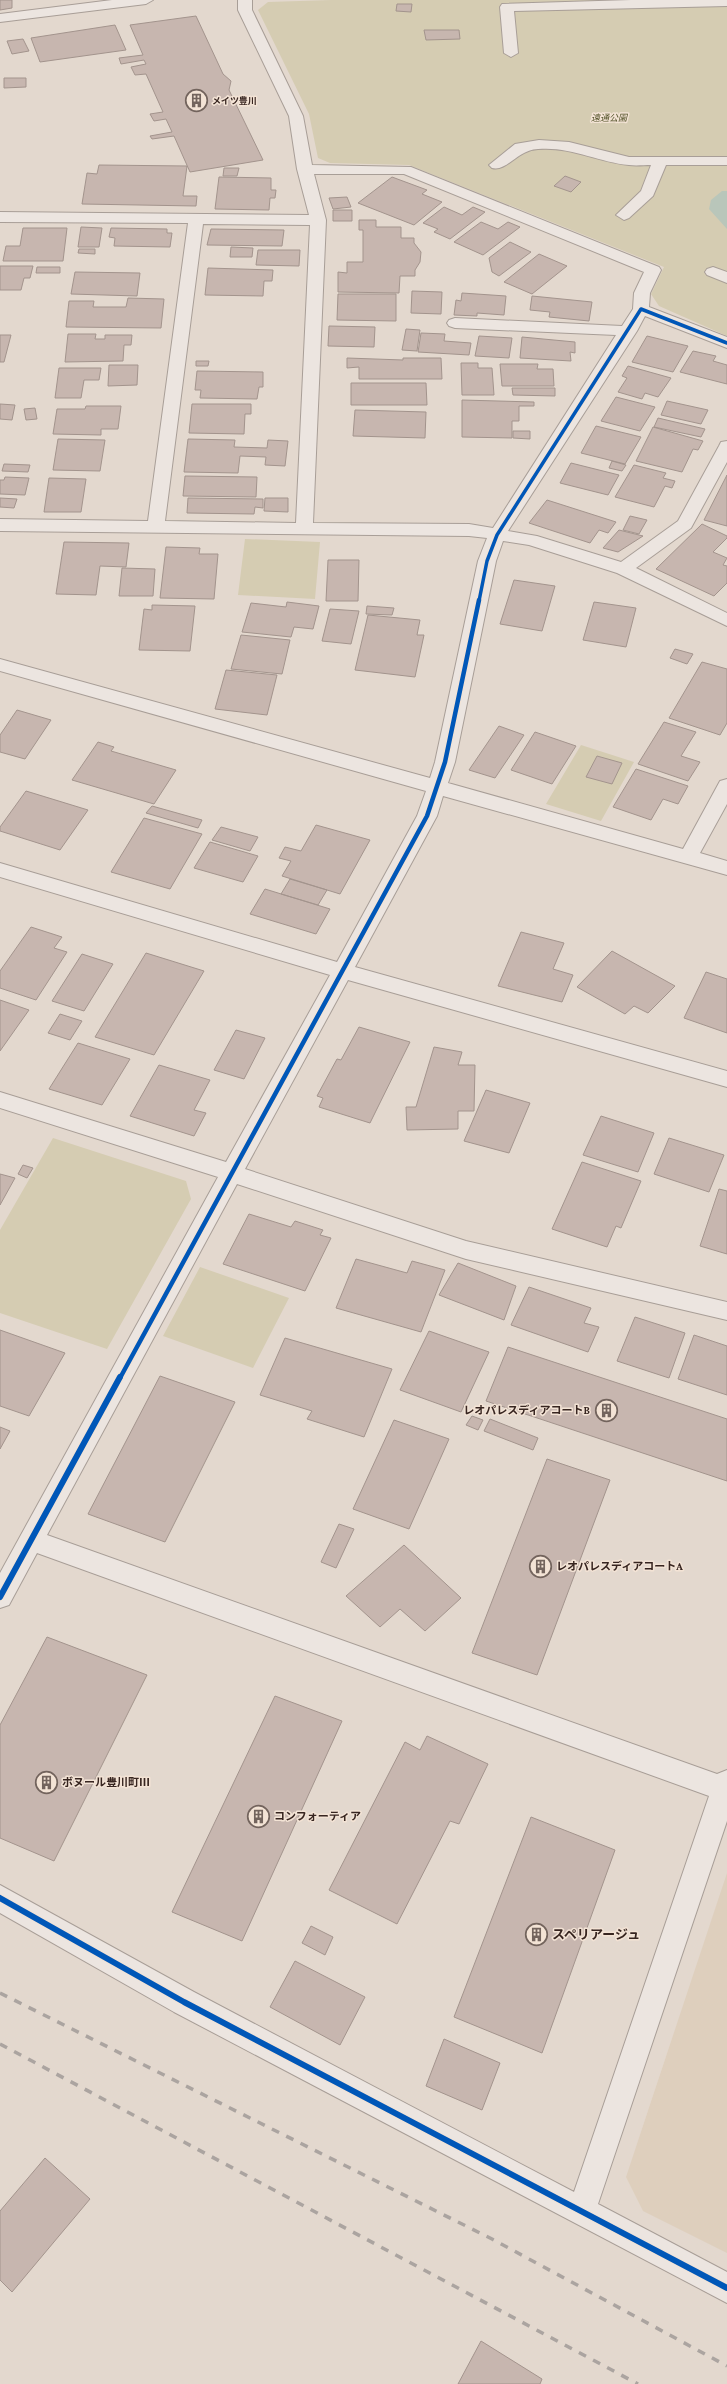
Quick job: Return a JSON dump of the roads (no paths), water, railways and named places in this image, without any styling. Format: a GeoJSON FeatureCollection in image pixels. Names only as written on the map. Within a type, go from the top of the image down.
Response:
{"type":"FeatureCollection","features":[{"type":"Feature","properties":{"kind":"street"},"geometry":{"type":"LineString","coordinates":[[0,18],[146,0]]}},
{"type":"Feature","properties":{"kind":"street"},"geometry":{"type":"LineString","coordinates":[[245,0],[245,10],[296,116],[305,169],[318,220],[304,529]]}},
{"type":"Feature","properties":{"kind":"street"},"geometry":{"type":"LineString","coordinates":[[564,20],[618,11],[727,2]]}},
{"type":"Feature","properties":{"kind":"street"},"geometry":{"type":"LineString","coordinates":[[511,53],[507,7],[727,16]]}},
{"type":"Feature","properties":{"kind":"street"},"geometry":{"type":"LineString","coordinates":[[508,21],[524,21]]}},
{"type":"Feature","properties":{"kind":"street"},"geometry":{"type":"LineString","coordinates":[[497,165],[520,147],[539,144],[569,146],[629,161],[727,161]]}},
{"type":"Feature","properties":{"kind":"street"},"geometry":{"type":"LineString","coordinates":[[624,215],[648,194],[660,162]]}},
{"type":"Feature","properties":{"kind":"street"},"geometry":{"type":"LineString","coordinates":[[0,1597],[427,816],[446,762],[487,561],[497,535],[628,331],[641,308],[642,293],[653,270],[406,170],[305,169]]}},
{"type":"Feature","properties":{"kind":"street"},"geometry":{"type":"LineString","coordinates":[[0,217],[318,220]]}},
{"type":"Feature","properties":{"kind":"street"},"geometry":{"type":"LineString","coordinates":[[156,527],[196,218]]}},
{"type":"Feature","properties":{"kind":"street"},"geometry":{"type":"LineString","coordinates":[[641,308],[727,343]]}},
{"type":"Feature","properties":{"kind":"street"},"geometry":{"type":"LineString","coordinates":[[455,323],[628,331]]}},
{"type":"Feature","properties":{"kind":"street"},"geometry":{"type":"LineString","coordinates":[[623,569],[685,524],[727,446]]}},
{"type":"Feature","properties":{"kind":"street"},"geometry":{"type":"LineString","coordinates":[[0,525],[469,530],[531,540],[623,569],[727,620]]}},
{"type":"Feature","properties":{"kind":"street"},"geometry":{"type":"LineString","coordinates":[[0,665],[727,868]]}},
{"type":"Feature","properties":{"kind":"street"},"geometry":{"type":"LineString","coordinates":[[688,857],[727,786]]}},
{"type":"Feature","properties":{"kind":"street"},"geometry":{"type":"LineString","coordinates":[[0,870],[341,971],[727,1079]]}},
{"type":"Feature","properties":{"kind":"street"},"geometry":{"type":"LineString","coordinates":[[0,1100],[466,1250],[727,1311]]}},
{"type":"Feature","properties":{"kind":"street"},"geometry":{"type":"LineString","coordinates":[[32,1540],[726,1787],[581,2212]]}},
{"type":"Feature","properties":{"kind":"street"},"geometry":{"type":"LineString","coordinates":[[0,1898],[184,2002],[727,2288]]}},
{"type":"Feature","properties":{"kind":"railway"},"geometry":{"type":"LineString","coordinates":[[0,1993],[492,2239],[727,2366]]}},
{"type":"Feature","properties":{"kind":"railway"},"geometry":{"type":"LineString","coordinates":[[0,2044],[638,2384]]}},
{"type":"Feature","properties":{"kind":"place","name":"メイツ豊川"},"geometry":{"type":"Point","coordinates":[196,101]}},
{"type":"Feature","properties":{"kind":"place","name":"レオパレスディアコートB"},"geometry":{"type":"Point","coordinates":[606,1410]}},
{"type":"Feature","properties":{"kind":"place","name":"レオパレスディアコートA"},"geometry":{"type":"Point","coordinates":[541,1566]}},
{"type":"Feature","properties":{"kind":"place","name":"ボヌール豊川町Ⅲ"},"geometry":{"type":"Point","coordinates":[47,1782]}},
{"type":"Feature","properties":{"kind":"place","name":"コンフォーティア"},"geometry":{"type":"Point","coordinates":[258,1816]}},
{"type":"Feature","properties":{"kind":"place","name":"スペリアージュ"},"geometry":{"type":"Point","coordinates":[536,1934]}},
{"type":"Feature","properties":{"kind":"park label","name":"遠通公園"},"geometry":{"type":"Point","coordinates":[609,118]}}]}
